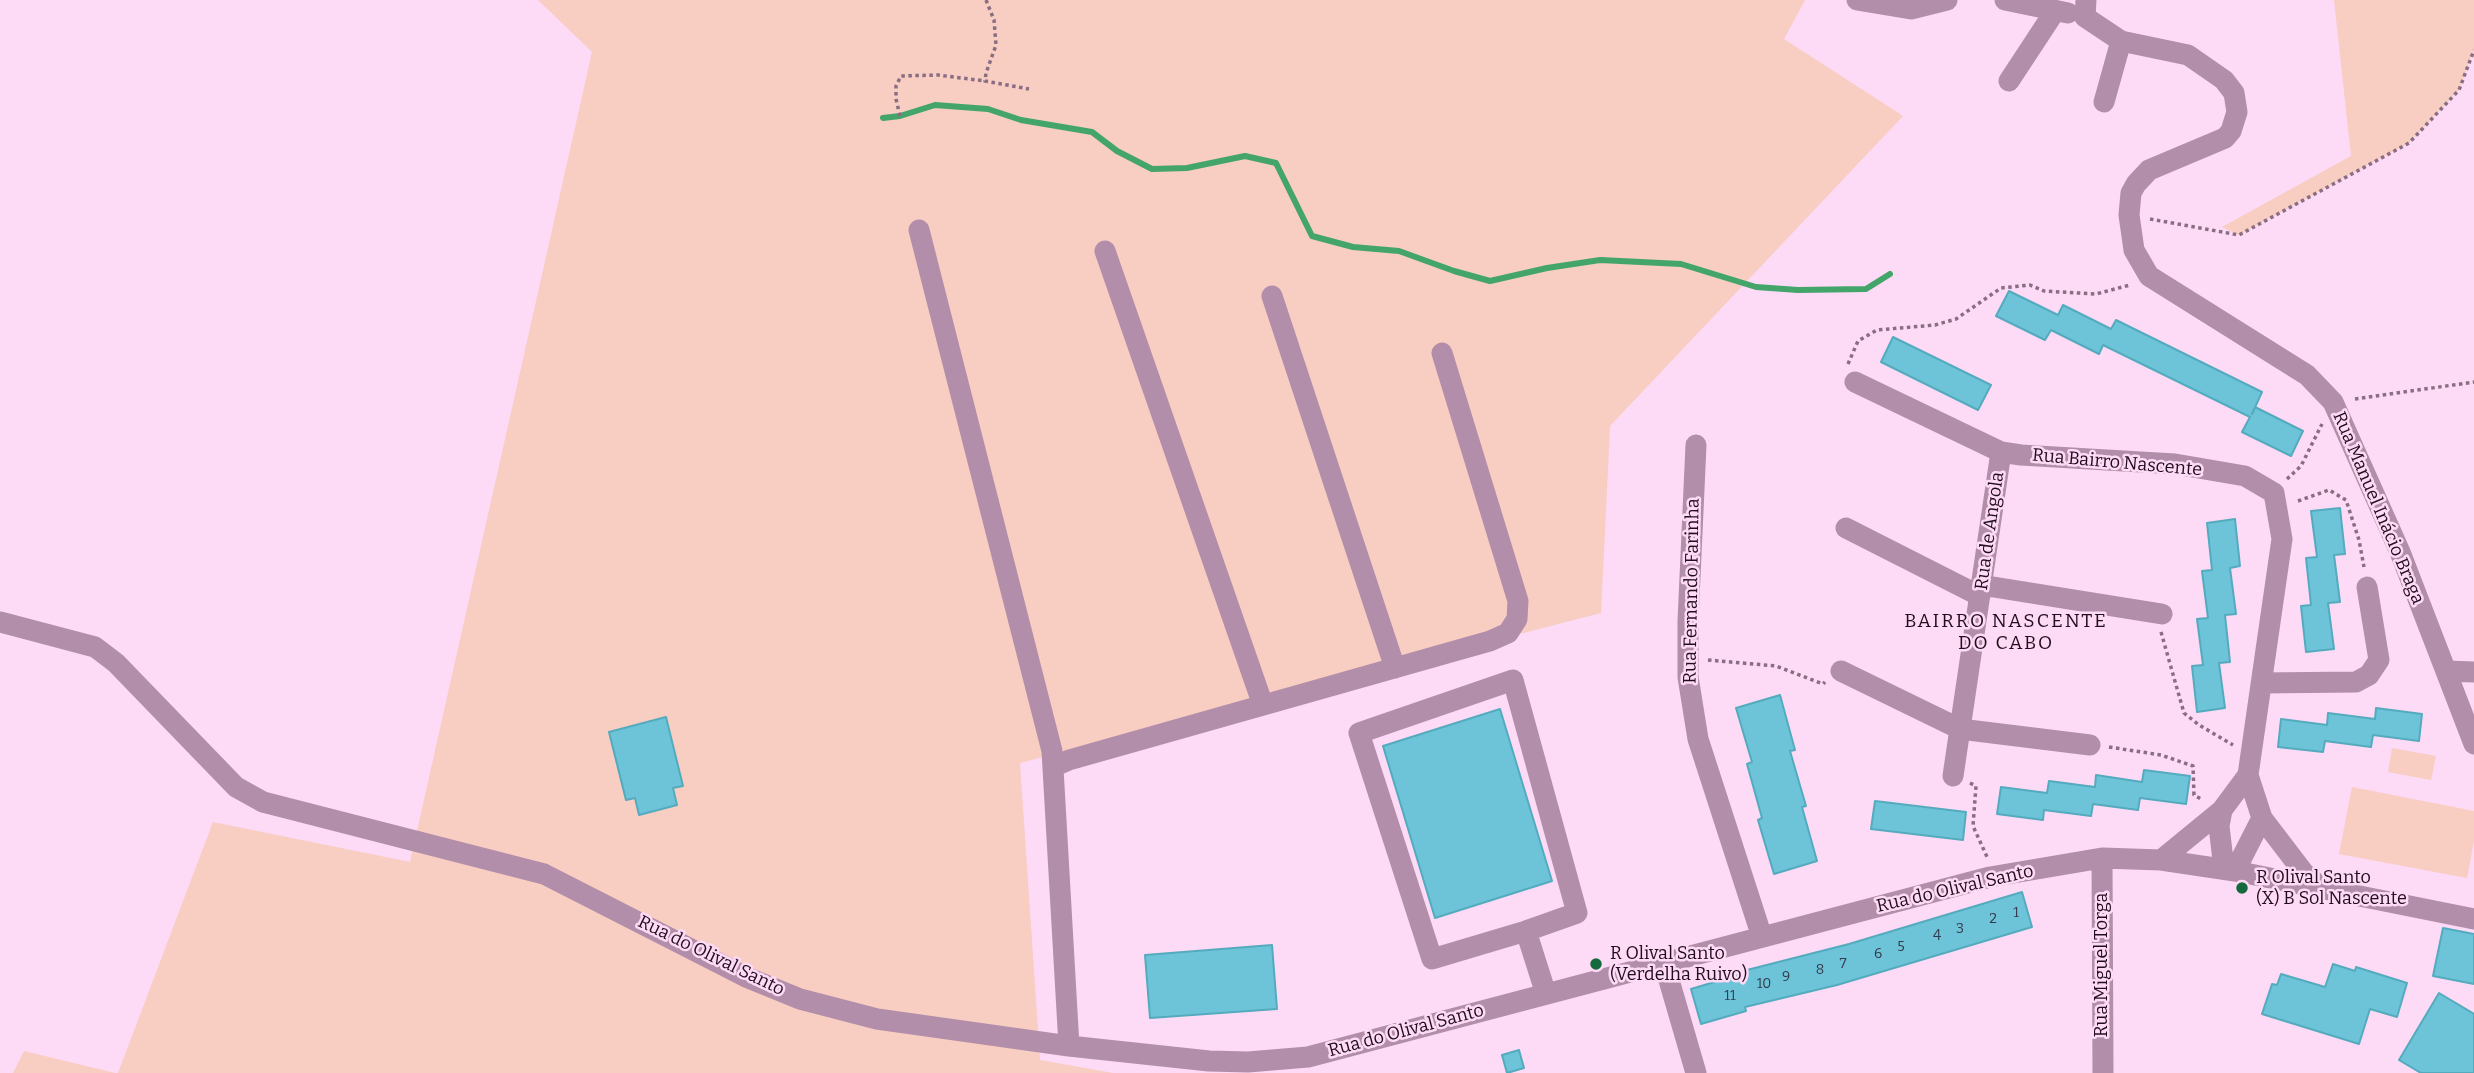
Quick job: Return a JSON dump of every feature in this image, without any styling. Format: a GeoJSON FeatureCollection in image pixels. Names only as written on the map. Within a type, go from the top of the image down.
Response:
{"type":"FeatureCollection","features":[{"type":"Feature","properties":{"kind":"street"},"geometry":{"type":"LineString","coordinates":[[1857,0],[1911,9],[1947,0]]}},
{"type":"Feature","properties":{"kind":"street"},"geometry":{"type":"LineString","coordinates":[[2005,0],[2086,8],[2121,41],[2188,55],[2224,79],[2234,93],[2237,112],[2231,131],[2225,138],[2149,170],[2131,193],[2129,215],[2134,250],[2149,276]]}},
{"type":"Feature","properties":{"kind":"street"},"geometry":{"type":"LineString","coordinates":[[2009,81],[2052,6]]}},
{"type":"Feature","properties":{"kind":"street"},"geometry":{"type":"LineString","coordinates":[[2104,102],[2121,41]]}},
{"type":"Feature","properties":{"kind":"street"},"geometry":{"type":"LineString","coordinates":[[919,230],[1049,738],[1054,767],[1069,1046]]}},
{"type":"Feature","properties":{"kind":"street"},"geometry":{"type":"LineString","coordinates":[[1105,251],[1263,705]]}},
{"type":"Feature","properties":{"kind":"street","name":"Rua Manuel Inácio Braga"},"geometry":{"type":"LineString","coordinates":[[2149,276],[2307,375],[2333,402],[2400,552],[2474,744]]}},
{"type":"Feature","properties":{"kind":"street"},"geometry":{"type":"LineString","coordinates":[[1272,296],[1395,668]]}},
{"type":"Feature","properties":{"kind":"street"},"geometry":{"type":"LineString","coordinates":[[1054,767],[1069,760],[1490,641],[1508,633],[1517,619],[1518,601],[1442,353]]}},
{"type":"Feature","properties":{"kind":"street","name":"Rua Bairro Nascente"},"geometry":{"type":"LineString","coordinates":[[1855,382],[2001,452],[2175,464],[2245,476],[2274,493]]}},
{"type":"Feature","properties":{"kind":"street","name":"Rua Fernando Farinha"},"geometry":{"type":"LineString","coordinates":[[1696,445],[1688,677],[1698,739],[1762,937]]}},
{"type":"Feature","properties":{"kind":"street","name":"Rua de Angola"},"geometry":{"type":"LineString","coordinates":[[1953,776],[2001,452]]}},
{"type":"Feature","properties":{"kind":"street"},"geometry":{"type":"LineString","coordinates":[[2161,860],[2222,810],[2248,775],[2282,539],[2274,493]]}},
{"type":"Feature","properties":{"kind":"street"},"geometry":{"type":"LineString","coordinates":[[1846,528],[1981,591],[2162,614]]}},
{"type":"Feature","properties":{"kind":"street"},"geometry":{"type":"LineString","coordinates":[[2261,683],[2356,682],[2369,675],[2379,660],[2367,587]]}},
{"type":"Feature","properties":{"kind":"street","name":"Rua do Olival Santo"},"geometry":{"type":"LineString","coordinates":[[0,622],[95,648],[116,663],[236,788],[254,798],[276,806],[544,874],[746,977],[800,999],[877,1019],[1210,1067],[1248,1062],[1309,1065],[1546,994],[1762,937],[1997,876],[2102,858],[2161,860],[2230,870],[2474,919]]}},
{"type":"Feature","properties":{"kind":"street"},"geometry":{"type":"LineString","coordinates":[[1841,671],[1960,729],[2090,745]]}},
{"type":"Feature","properties":{"kind":"street"},"geometry":{"type":"LineString","coordinates":[[2446,671],[2474,672]]}},
{"type":"Feature","properties":{"kind":"street"},"geometry":{"type":"LineString","coordinates":[[1513,680],[1577,914],[1527,931],[1432,959],[1359,733],[1513,680]]}},
{"type":"Feature","properties":{"kind":"street"},"geometry":{"type":"LineString","coordinates":[[2248,775],[2262,818],[2304,873],[2319,886]]}},
{"type":"Feature","properties":{"kind":"street"},"geometry":{"type":"LineString","coordinates":[[2222,810],[2220,826],[2230,870]]}},
{"type":"Feature","properties":{"kind":"street"},"geometry":{"type":"LineString","coordinates":[[2230,870],[2262,818]]}},
{"type":"Feature","properties":{"kind":"street","name":"Rua Miguel Torga"},"geometry":{"type":"LineString","coordinates":[[2102,858],[2103,1073]]}},
{"type":"Feature","properties":{"kind":"street"},"geometry":{"type":"LineString","coordinates":[[1527,931],[1546,994]]}},
{"type":"Feature","properties":{"kind":"street"},"geometry":{"type":"LineString","coordinates":[[1664,963],[1696,1073]]}},
{"type":"Feature","properties":{"kind":"path"},"geometry":{"type":"LineString","coordinates":[[985,81],[985,73],[996,45],[994,20],[986,0]]}},
{"type":"Feature","properties":{"kind":"path"},"geometry":{"type":"LineString","coordinates":[[2129,215],[2239,235],[2409,143],[2459,90],[2474,50]]}},
{"type":"Feature","properties":{"kind":"path"},"geometry":{"type":"LineString","coordinates":[[900,116],[896,86],[901,76],[938,75],[1029,89]]}},
{"type":"Feature","properties":{"kind":"path"},"geometry":{"type":"LineString","coordinates":[[1855,382],[1848,363],[1858,341],[1877,330],[1935,325],[1956,319],[2001,288],[2030,285],[2044,291],[2096,294],[2127,286],[2149,276]]}},
{"type":"Feature","properties":{"kind":"path"},"geometry":{"type":"LineString","coordinates":[[2274,493],[2301,466],[2333,402],[2474,382]]}},
{"type":"Feature","properties":{"kind":"path"},"geometry":{"type":"LineString","coordinates":[[2298,501],[2329,489],[2346,500],[2359,540],[2367,587]]}},
{"type":"Feature","properties":{"kind":"path"},"geometry":{"type":"LineString","coordinates":[[2162,614],[2160,626],[2184,713],[2228,743],[2252,751]]}},
{"type":"Feature","properties":{"kind":"path"},"geometry":{"type":"LineString","coordinates":[[1688,658],[1776,666],[1823,684],[1841,671]]}},
{"type":"Feature","properties":{"kind":"path"},"geometry":{"type":"LineString","coordinates":[[2090,745],[2161,755],[2193,766],[2194,795],[2222,810]]}},
{"type":"Feature","properties":{"kind":"path"},"geometry":{"type":"LineString","coordinates":[[1953,776],[1976,786],[1973,826],[1997,876]]}},
{"type":"Feature","properties":{"kind":"shaded area"},"geometry":{"type":"Polygon","coordinates":[[[538,0],[1805,0],[1784,39],[1903,116],[1610,426],[1601,613],[1020,763],[1040,1060],[1113,1073],[118,1073],[213,822],[410,862],[592,52],[538,0]]]}},
{"type":"Feature","properties":{"kind":"shaded area"},"geometry":{"type":"Polygon","coordinates":[[[2334,0],[2474,0],[2474,50],[2459,90],[2409,143],[2239,235],[2222,227],[2351,156],[2334,0]]]}},
{"type":"Feature","properties":{"kind":"shaded area"},"geometry":{"type":"Polygon","coordinates":[[[2392,748],[2436,756],[2431,780],[2388,772],[2392,748]]]}},
{"type":"Feature","properties":{"kind":"shaded area"},"geometry":{"type":"Polygon","coordinates":[[[2352,787],[2474,811],[2474,841],[2467,878],[2339,854],[2352,787]]]}},
{"type":"Feature","properties":{"kind":"shaded area"},"geometry":{"type":"Polygon","coordinates":[[[24,1051],[115,1073],[13,1073],[24,1051]]]}},
{"type":"Feature","properties":{"kind":"building"},"geometry":{"type":"Polygon","coordinates":[[[2009,291],[2058,315],[2063,305],[2111,329],[2116,320],[2262,392],[2255,407],[2303,431],[2291,456],[2242,432],[2250,417],[2103,345],[2099,354],[2051,330],[2045,340],[1996,316],[2009,291]]]}},
{"type":"Feature","properties":{"kind":"building"},"geometry":{"type":"Polygon","coordinates":[[[1893,337],[1991,385],[1978,410],[1881,362],[1893,337]]]}},
{"type":"Feature","properties":{"kind":"building"},"geometry":{"type":"Polygon","coordinates":[[[2340,508],[2345,554],[2334,555],[2340,602],[2328,603],[2334,649],[2306,652],[2301,606],[2311,605],[2306,558],[2317,557],[2311,511],[2340,508]]]}},
{"type":"Feature","properties":{"kind":"building"},"geometry":{"type":"Polygon","coordinates":[[[2235,519],[2240,566],[2230,568],[2236,614],[2225,615],[2230,662],[2219,663],[2225,708],[2197,712],[2192,666],[2203,665],[2197,619],[2208,618],[2202,571],[2212,570],[2207,523],[2235,519]]]}},
{"type":"Feature","properties":{"kind":"building"},"geometry":{"type":"Polygon","coordinates":[[[1780,695],[1795,750],[1790,751],[1806,806],[1802,807],[1817,861],[1774,874],[1758,820],[1762,818],[1747,764],[1752,762],[1736,708],[1780,695]]]}},
{"type":"Feature","properties":{"kind":"building"},"geometry":{"type":"Polygon","coordinates":[[[2376,708],[2422,714],[2419,741],[2373,735],[2371,747],[2325,741],[2323,752],[2278,747],[2281,719],[2327,725],[2328,713],[2375,719],[2376,708]]]}},
{"type":"Feature","properties":{"kind":"building"},"geometry":{"type":"Polygon","coordinates":[[[1500,709],[1552,881],[1435,918],[1383,746],[1500,709]]]}},
{"type":"Feature","properties":{"kind":"building"},"geometry":{"type":"Polygon","coordinates":[[[666,717],[683,786],[673,788],[677,805],[639,815],[635,798],[626,800],[609,732],[666,717]]]}},
{"type":"Feature","properties":{"kind":"building"},"geometry":{"type":"Polygon","coordinates":[[[2144,770],[2190,776],[2186,804],[2140,798],[2138,810],[2093,804],[2091,816],[2044,810],[2043,820],[1997,814],[2001,787],[2047,793],[2049,781],[2095,787],[2096,775],[2142,782],[2144,770]]]}},
{"type":"Feature","properties":{"kind":"building"},"geometry":{"type":"Polygon","coordinates":[[[1875,801],[1966,812],[1963,840],[1871,829],[1875,801]]]}},
{"type":"Feature","properties":{"kind":"building"},"geometry":{"type":"Polygon","coordinates":[[[2022,892],[2032,927],[1837,985],[1745,1007],[1746,1011],[1701,1024],[1691,989],[1748,972],[1747,970],[1849,944],[2022,892]]]}},
{"type":"Feature","properties":{"kind":"building"},"geometry":{"type":"Polygon","coordinates":[[[2443,928],[2474,934],[2474,984],[2433,976],[2443,928]]]}},
{"type":"Feature","properties":{"kind":"building"},"geometry":{"type":"Polygon","coordinates":[[[1272,945],[1277,1009],[1150,1018],[1145,955],[1272,945]]]}},
{"type":"Feature","properties":{"kind":"building"},"geometry":{"type":"Polygon","coordinates":[[[2333,964],[2355,971],[2356,967],[2407,983],[2397,1017],[2370,1009],[2359,1044],[2262,1014],[2272,984],[2277,985],[2281,974],[2325,987],[2333,964]]]}},
{"type":"Feature","properties":{"kind":"building"},"geometry":{"type":"Polygon","coordinates":[[[2439,993],[2474,1014],[2474,1073],[2421,1073],[2399,1060],[2439,993]]]}},
{"type":"Feature","properties":{"kind":"building"},"geometry":{"type":"Polygon","coordinates":[[[1519,1050],[1524,1068],[1507,1073],[1502,1055],[1519,1050]]]}},
{"type":"Feature","properties":{"kind":"waterway"},"geometry":{"type":"LineString","coordinates":[[883,118],[900,116],[935,105],[988,109],[1021,120],[1092,132],[1117,151],[1152,169],[1187,168],[1245,156],[1276,163],[1312,236],[1353,247],[1399,251],[1490,281],[1600,260],[1681,264],[1756,287],[1798,290],[1866,289],[1890,274]]}},
{"type":"Feature","properties":{"kind":"place","name":"R Olival Santo (X) B Sol Nascente"},"geometry":{"type":"Point","coordinates":[2242,888]}},
{"type":"Feature","properties":{"kind":"place","name":"R Olival Santo (Verdelha Ruivo)"},"geometry":{"type":"Point","coordinates":[1596,964]}},
{"type":"Feature","properties":{"kind":"district","name":"BAIRRO NASCENTE DO CABO"},"geometry":{"type":"Point","coordinates":[2006,633]}}]}
